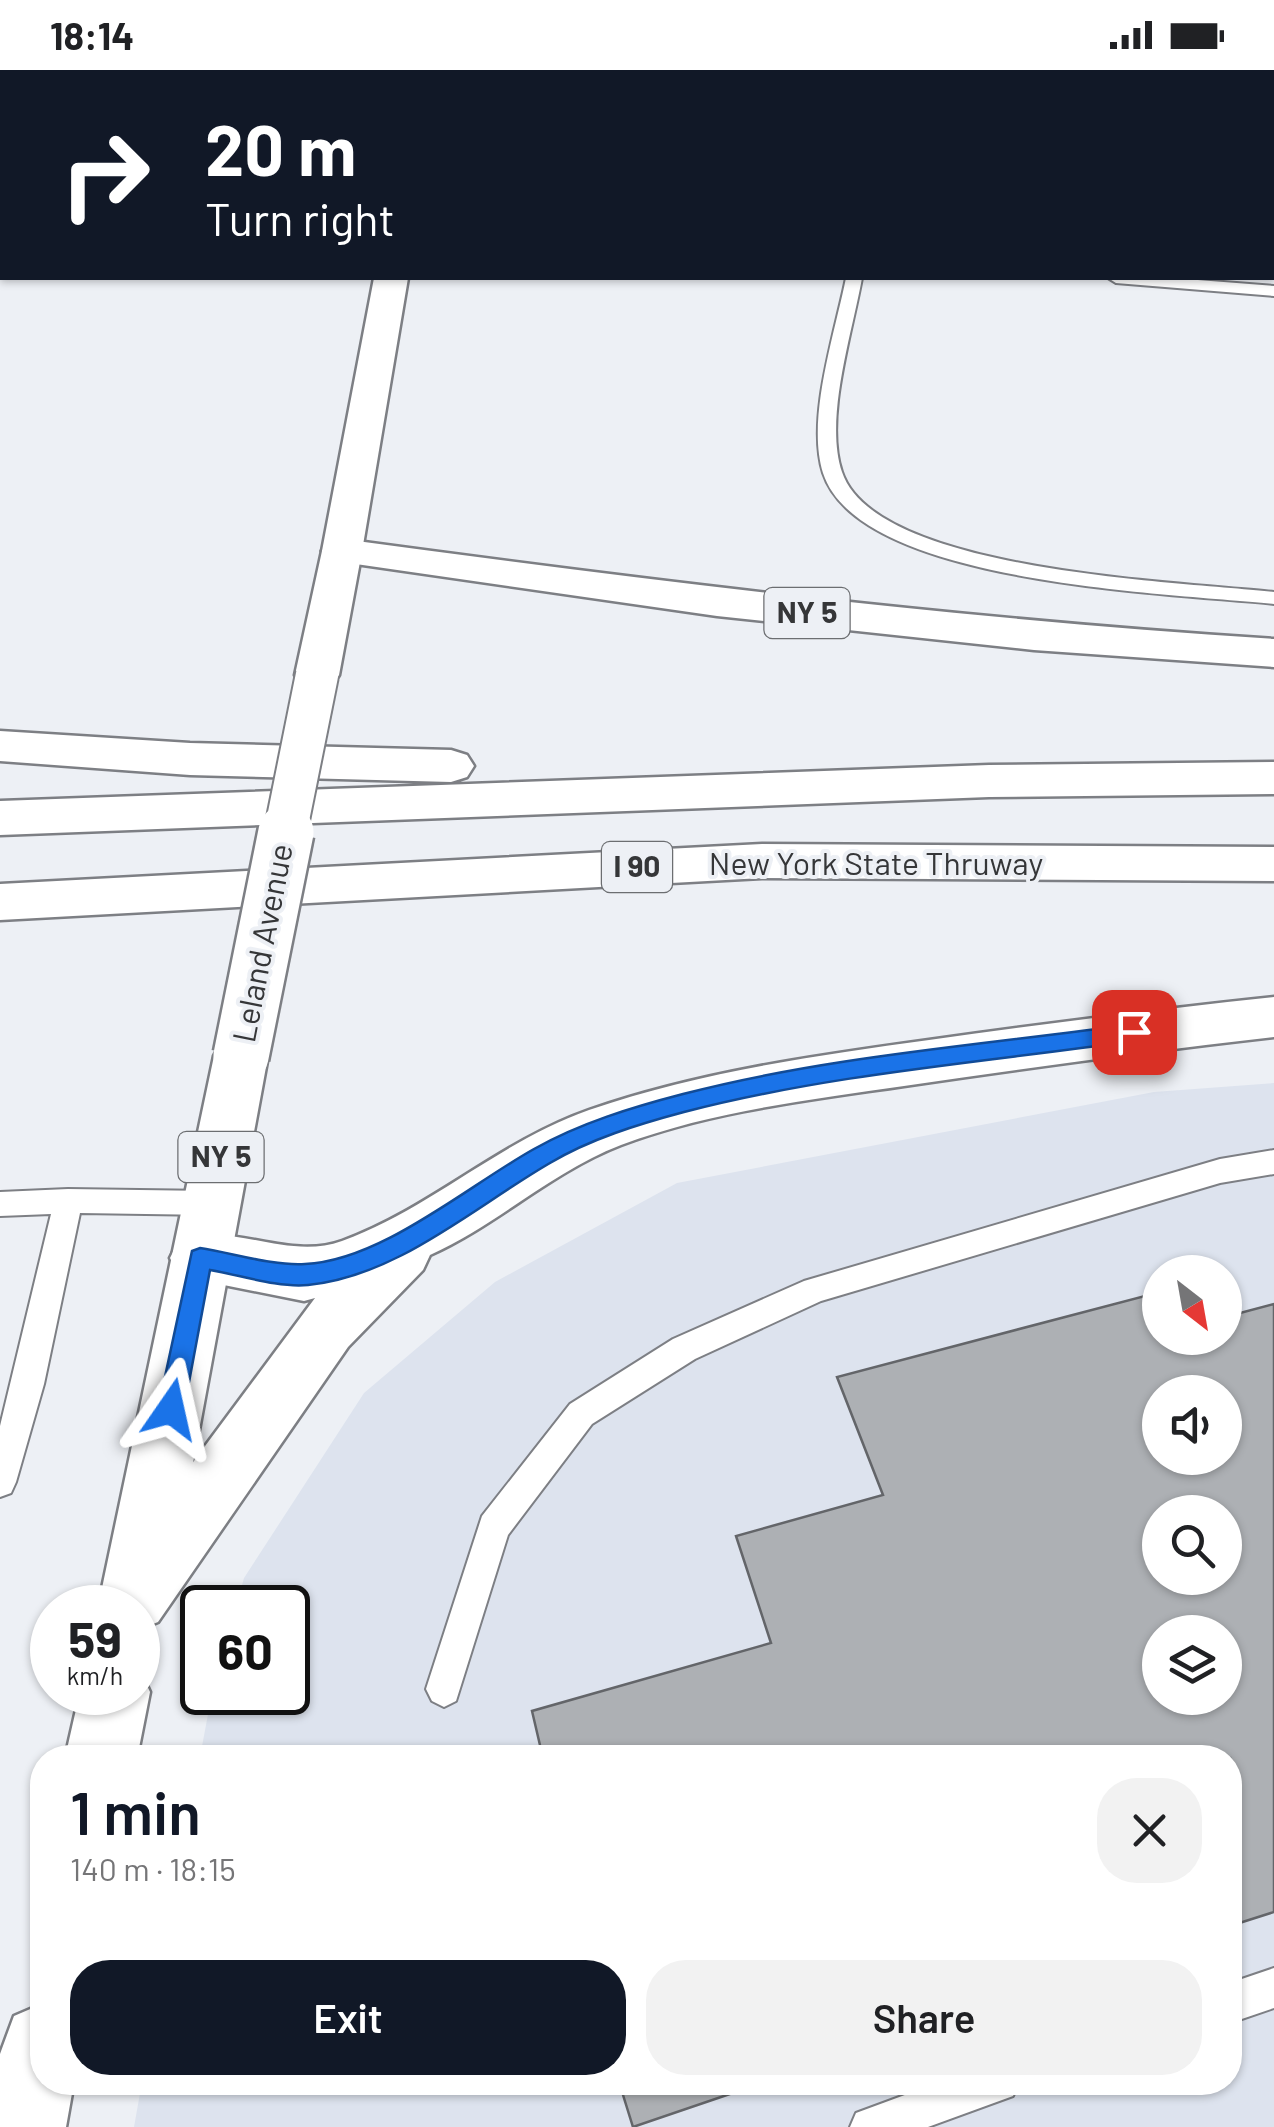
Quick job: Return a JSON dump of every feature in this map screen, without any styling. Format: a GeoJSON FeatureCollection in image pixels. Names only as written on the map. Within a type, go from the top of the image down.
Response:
{"type":"FeatureCollection","features":[{"type":"Feature","properties":{"kind":"main road","name":"Leland Avenue"},"geometry":{"type":"LineString","coordinates":[[137,1585],[342,552],[391,280]]}},
{"type":"Feature","properties":{"kind":"main road","name":"NY 5"},"geometry":{"type":"LineString","coordinates":[[342,552],[737,605],[1034,637],[1274,652]]}},
{"type":"Feature","properties":{"kind":"main road"},"geometry":{"type":"LineString","coordinates":[[0,746],[210,760],[989,781]]}},
{"type":"Feature","properties":{"kind":"main road","name":"I 90"},"geometry":{"type":"LineString","coordinates":[[0,818],[989,781],[1274,778]]}},
{"type":"Feature","properties":{"kind":"main road","name":"New York State Thruway"},"geometry":{"type":"LineString","coordinates":[[0,902],[762,860],[1274,864]]}},
{"type":"Feature","properties":{"kind":"main road","name":"NY 5"},"geometry":{"type":"LineString","coordinates":[[146,1585],[326,1328],[422,1232],[544,1155],[604,1128],[684,1103],[784,1082],[1134,1032],[1274,1017]]}},
{"type":"Feature","properties":{"kind":"main road"},"geometry":{"type":"LineString","coordinates":[[206,1230],[304,1275],[347,1266],[422,1232]]}},
{"type":"Feature","properties":{"kind":"main road"},"geometry":{"type":"LineString","coordinates":[[104,1745],[110,1715]]}},
{"type":"Feature","properties":{"kind":"main road"},"geometry":{"type":"LineString","coordinates":[[25,2127],[32,2095]]}},
{"type":"Feature","properties":{"kind":"lane"},"geometry":{"type":"LineString","coordinates":[[854,280],[825,434],[825,460],[843,495],[880,526],[944,556],[1013,568],[1274,598]]}},
{"type":"Feature","properties":{"kind":"lane"},"geometry":{"type":"LineString","coordinates":[[1140,280],[1274,291]]}},
{"type":"Feature","properties":{"kind":"lane"},"geometry":{"type":"LineString","coordinates":[[444,1688],[494,1526],[581,1414],[684,1349],[815,1290],[1220,1171],[1274,1162]]}},
{"type":"Feature","properties":{"kind":"lane"},"geometry":{"type":"LineString","coordinates":[[0,1482],[28,1384],[68,1201]]}},
{"type":"Feature","properties":{"kind":"lane"},"geometry":{"type":"LineString","coordinates":[[0,1204],[68,1201],[206,1230]]}},
{"type":"Feature","properties":{"kind":"lane"},"geometry":{"type":"LineString","coordinates":[[1242,1999],[1274,1988]]}},
{"type":"Feature","properties":{"kind":"lane"},"geometry":{"type":"LineString","coordinates":[[870,2127],[962,2095]]}},
{"type":"Feature","properties":{"kind":"shaded area"},"geometry":{"type":"Polygon","coordinates":[[[1274,1083],[1274,2127],[134,2127],[140,2095],[1242,2095],[1242,1745],[202,1745],[208,1715],[310,1715],[310,1585],[242,1585],[244,1578],[364,1393],[495,1282],[677,1183],[1154,1092],[1274,1083]]]}},
{"type":"Feature","properties":{"kind":"building"},"geometry":{"type":"Polygon","coordinates":[[[1142,1297],[1142,1355],[1242,1355],[1242,1312],[1274,1304],[1274,1912],[1242,1922],[1242,1745],[540,1745],[532,1711],[771,1643],[736,1536],[883,1495],[837,1377],[1142,1297]]]}},
{"type":"Feature","properties":{"kind":"building"},"geometry":{"type":"Polygon","coordinates":[[[623,2095],[727,2095],[633,2127],[623,2095]]]}},
{"type":"Feature","properties":{"kind":"route"},"geometry":{"type":"LineString","coordinates":[[171,1409],[200,1258],[304,1275],[347,1266],[422,1232],[544,1155],[604,1128],[684,1103],[784,1082],[1134,1032]]}}]}
